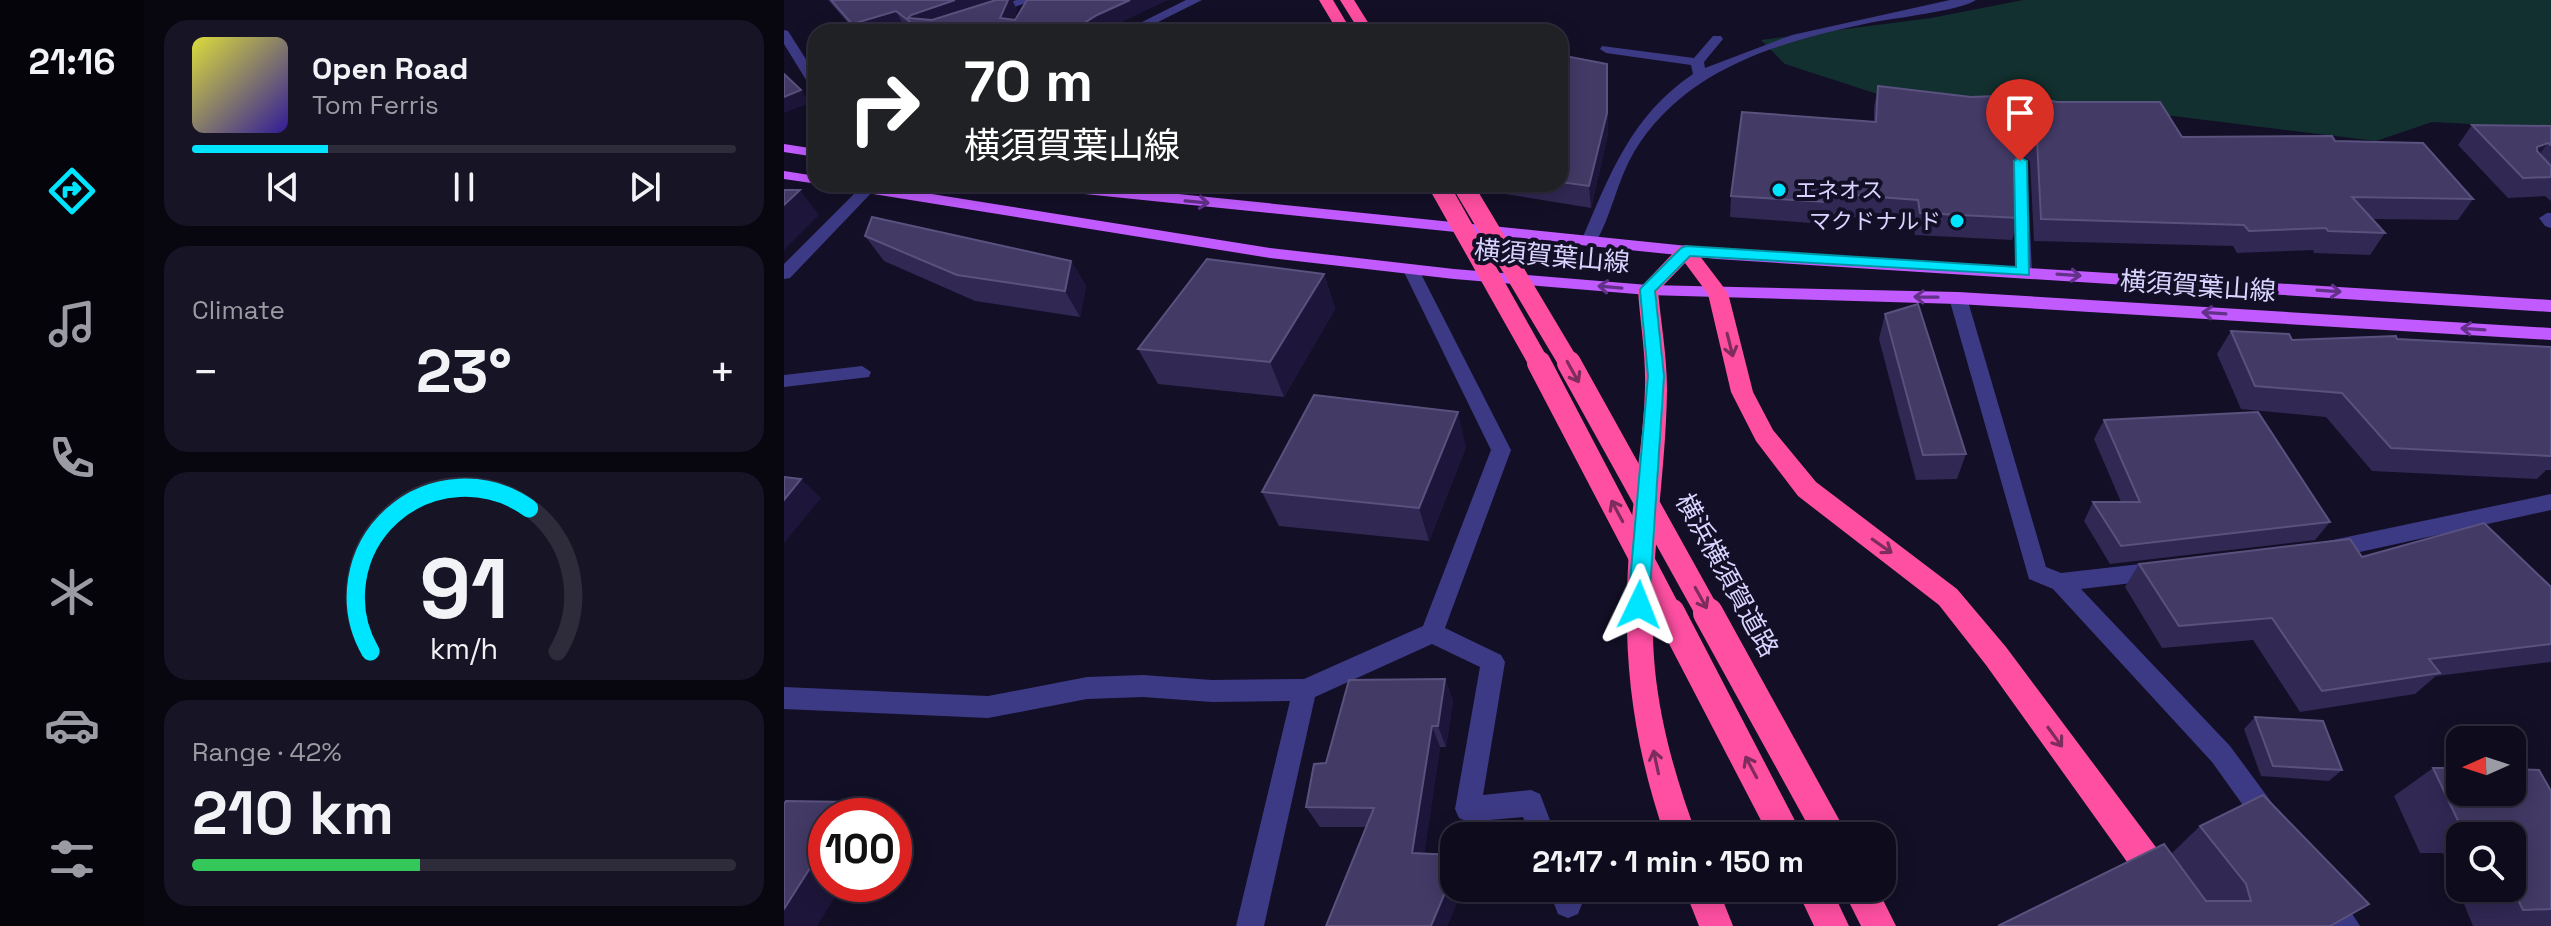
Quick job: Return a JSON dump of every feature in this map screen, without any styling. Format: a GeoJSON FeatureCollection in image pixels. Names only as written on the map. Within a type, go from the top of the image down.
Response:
{"type":"FeatureCollection","features":[{"type":"Feature","properties":{"kind":"highway"},"geometry":{"type":"LineString","coordinates":[[1326,0],[1340,24]]}},
{"type":"Feature","properties":{"kind":"highway"},"geometry":{"type":"LineString","coordinates":[[1347,0],[1362,24]]}},
{"type":"Feature","properties":{"kind":"highway"},"geometry":{"type":"LineString","coordinates":[[1443,192],[1547,377],[1779,822]]}},
{"type":"Feature","properties":{"kind":"highway","name":"横浜横須賀道路"},"geometry":{"type":"LineString","coordinates":[[1467,192],[1565,356],[1823,822]]}},
{"type":"Feature","properties":{"kind":"highway"},"geometry":{"type":"LineString","coordinates":[[1676,822],[1660,782],[1641,693],[1639,576],[1656,376],[1648,290],[1686,251],[1718,293],[1742,392],[1764,435],[1788,468],[1807,489],[1948,597],[1996,656],[2194,926]]}},
{"type":"Feature","properties":{"kind":"highway"},"geometry":{"type":"LineString","coordinates":[[1707,902],[1716,926]]}},
{"type":"Feature","properties":{"kind":"highway"},"geometry":{"type":"LineString","coordinates":[[1820,902],[1832,926]]}},
{"type":"Feature","properties":{"kind":"highway"},"geometry":{"type":"LineString","coordinates":[[1866,902],[1879,926]]}},
{"type":"Feature","properties":{"kind":"main road"},"geometry":{"type":"LineString","coordinates":[[784,148],[808,152]]}},
{"type":"Feature","properties":{"kind":"main road"},"geometry":{"type":"LineString","coordinates":[[784,175],[808,179]]}},
{"type":"Feature","properties":{"kind":"main road","name":"横須賀葉山線"},"geometry":{"type":"LineString","coordinates":[[892,192],[1127,232],[1411,270],[1648,290],[1958,298],[2551,334]]}},
{"type":"Feature","properties":{"kind":"main road","name":"横須賀葉山線"},"geometry":{"type":"LineString","coordinates":[[1117,192],[1686,251],[2551,306]]}},
{"type":"Feature","properties":{"kind":"street"},"geometry":{"type":"LineString","coordinates":[[1145,24],[1196,0]]}},
{"type":"Feature","properties":{"kind":"street"},"geometry":{"type":"LineString","coordinates":[[1606,49],[1698,69],[1758,49],[1901,13],[1970,0]]}},
{"type":"Feature","properties":{"kind":"street"},"geometry":{"type":"LineString","coordinates":[[970,18],[1030,7]]}},
{"type":"Feature","properties":{"kind":"street"},"geometry":{"type":"LineString","coordinates":[[784,34],[805,70]]}},
{"type":"Feature","properties":{"kind":"street"},"geometry":{"type":"LineString","coordinates":[[1590,239],[1626,154],[1698,69],[1717,39]]}},
{"type":"Feature","properties":{"kind":"street"},"geometry":{"type":"LineString","coordinates":[[2020,161],[2024,272]]}},
{"type":"Feature","properties":{"kind":"street"},"geometry":{"type":"LineString","coordinates":[[784,274],[864,192]]}},
{"type":"Feature","properties":{"kind":"street"},"geometry":{"type":"LineString","coordinates":[[784,698],[988,707],[1087,688],[1143,686],[1212,691],[1305,690],[1432,633],[1501,450],[1411,270]]}},
{"type":"Feature","properties":{"kind":"street"},"geometry":{"type":"LineString","coordinates":[[1958,298],[2037,573],[2061,582],[2221,754],[2284,840]]}},
{"type":"Feature","properties":{"kind":"street"},"geometry":{"type":"LineString","coordinates":[[784,381],[862,372]]}},
{"type":"Feature","properties":{"kind":"street"},"geometry":{"type":"LineString","coordinates":[[2302,553],[2332,550],[2550,506]]}},
{"type":"Feature","properties":{"kind":"street"},"geometry":{"type":"LineString","coordinates":[[2061,582],[2182,568]]}},
{"type":"Feature","properties":{"kind":"street"},"geometry":{"type":"LineString","coordinates":[[1432,633],[1493,662],[1468,809],[1531,803],[1538,822]]}},
{"type":"Feature","properties":{"kind":"street"},"geometry":{"type":"LineString","coordinates":[[1250,926],[1305,690]]}},
{"type":"Feature","properties":{"kind":"street"},"geometry":{"type":"LineString","coordinates":[[2311,877],[2346,926]]}},
{"type":"Feature","properties":{"kind":"green space"},"geometry":{"type":"Polygon","coordinates":[[[2023,0],[2551,0],[2551,128],[2432,122],[2376,141],[2052,101],[1902,102],[1785,64],[1761,40],[1931,18],[2023,0]]]}},
{"type":"Feature","properties":{"kind":"building"},"geometry":{"type":"Polygon","coordinates":[[[831,0],[955,0],[908,18],[932,20],[996,0],[1008,0],[1000,18],[1015,20],[1027,0],[1130,0],[1083,24],[913,24],[896,11],[852,24],[831,0]]]}},
{"type":"Feature","properties":{"kind":"building"},"geometry":{"type":"Polygon","coordinates":[[[1568,57],[1607,64],[1607,113],[1589,186],[1568,183],[1568,57]]]}},
{"type":"Feature","properties":{"kind":"building"},"geometry":{"type":"Polygon","coordinates":[[[784,74],[801,90],[784,97],[784,74]]]}},
{"type":"Feature","properties":{"kind":"building"},"geometry":{"type":"Polygon","coordinates":[[[1878,86],[1971,97],[2022,95],[2057,102],[2160,102],[2182,137],[2332,136],[2335,141],[2423,143],[2473,199],[2352,197],[2385,233],[2328,231],[2326,228],[2249,231],[2244,225],[2041,219],[2037,139],[2025,133],[2016,140],[2019,218],[1920,213],[1918,200],[1827,193],[1827,202],[1731,196],[1742,112],[1876,122],[1878,86]]]}},
{"type":"Feature","properties":{"kind":"building"},"geometry":{"type":"Polygon","coordinates":[[[2472,125],[2551,126],[2551,145],[2548,143],[2537,147],[2537,151],[2551,166],[2551,177],[2523,178],[2472,125]]]}},
{"type":"Feature","properties":{"kind":"building"},"geometry":{"type":"Polygon","coordinates":[[[784,190],[800,190],[784,205],[784,190]]]}},
{"type":"Feature","properties":{"kind":"building"},"geometry":{"type":"Polygon","coordinates":[[[872,217],[1071,261],[1065,291],[957,275],[865,236],[872,217]]]}},
{"type":"Feature","properties":{"kind":"building"},"geometry":{"type":"Polygon","coordinates":[[[1207,259],[1324,274],[1270,362],[1138,349],[1207,259]]]}},
{"type":"Feature","properties":{"kind":"building"},"geometry":{"type":"Polygon","coordinates":[[[1918,304],[1966,454],[1923,455],[1885,314],[1918,304]]]}},
{"type":"Feature","properties":{"kind":"building"},"geometry":{"type":"Polygon","coordinates":[[[2231,331],[2289,334],[2292,340],[2396,336],[2397,339],[2551,347],[2551,456],[2391,448],[2342,393],[2255,386],[2231,331]]]}},
{"type":"Feature","properties":{"kind":"building"},"geometry":{"type":"Polygon","coordinates":[[[1314,395],[1458,412],[1419,508],[1262,492],[1314,395]]]}},
{"type":"Feature","properties":{"kind":"building"},"geometry":{"type":"Polygon","coordinates":[[[2258,412],[2330,522],[2121,546],[2093,502],[2140,502],[2104,420],[2258,412]]]}},
{"type":"Feature","properties":{"kind":"building"},"geometry":{"type":"Polygon","coordinates":[[[784,477],[801,479],[784,500],[784,477]]]}},
{"type":"Feature","properties":{"kind":"building"},"geometry":{"type":"Polygon","coordinates":[[[2484,523],[2551,587],[2551,644],[2429,659],[2440,673],[2322,691],[2272,618],[2179,626],[2139,564],[2350,539],[2362,557],[2484,523]]]}},
{"type":"Feature","properties":{"kind":"building"},"geometry":{"type":"Polygon","coordinates":[[[1445,679],[1438,726],[1432,726],[1412,853],[1440,854],[1441,902],[1431,926],[1326,926],[1374,808],[1306,807],[1314,764],[1326,763],[1349,680],[1445,679]]]}},
{"type":"Feature","properties":{"kind":"building"},"geometry":{"type":"Polygon","coordinates":[[[2255,717],[2323,721],[2342,770],[2273,766],[2255,717]]]}},
{"type":"Feature","properties":{"kind":"building"},"geometry":{"type":"Polygon","coordinates":[[[2433,768],[2446,768],[2446,795],[2433,768]]]}},
{"type":"Feature","properties":{"kind":"building"},"geometry":{"type":"Polygon","coordinates":[[[2526,770],[2539,770],[2551,791],[2551,909],[2523,910],[2519,902],[2526,902],[2526,822],[2459,822],[2451,806],[2526,806],[2526,770]]]}},
{"type":"Feature","properties":{"kind":"building"},"geometry":{"type":"Polygon","coordinates":[[[2263,795],[2369,904],[2330,926],[1998,926],[2164,844],[2206,901],[2251,901],[2246,884],[2200,826],[2263,795]]]}},
{"type":"Feature","properties":{"kind":"building"},"geometry":{"type":"Polygon","coordinates":[[[786,801],[808,801],[808,871],[784,909],[786,801]]]}},
{"type":"Feature","properties":{"kind":"place","name":"エネオス"},"geometry":{"type":"Point","coordinates":[1779,190]}},
{"type":"Feature","properties":{"kind":"place","name":"マクドナルド"},"geometry":{"type":"Point","coordinates":[1957,221]}},
{"type":"Feature","properties":{"kind":"route"},"geometry":{"type":"LineString","coordinates":[[1639,605],[1656,376],[1648,290],[1686,251],[2024,272],[2020,161]]}}]}
